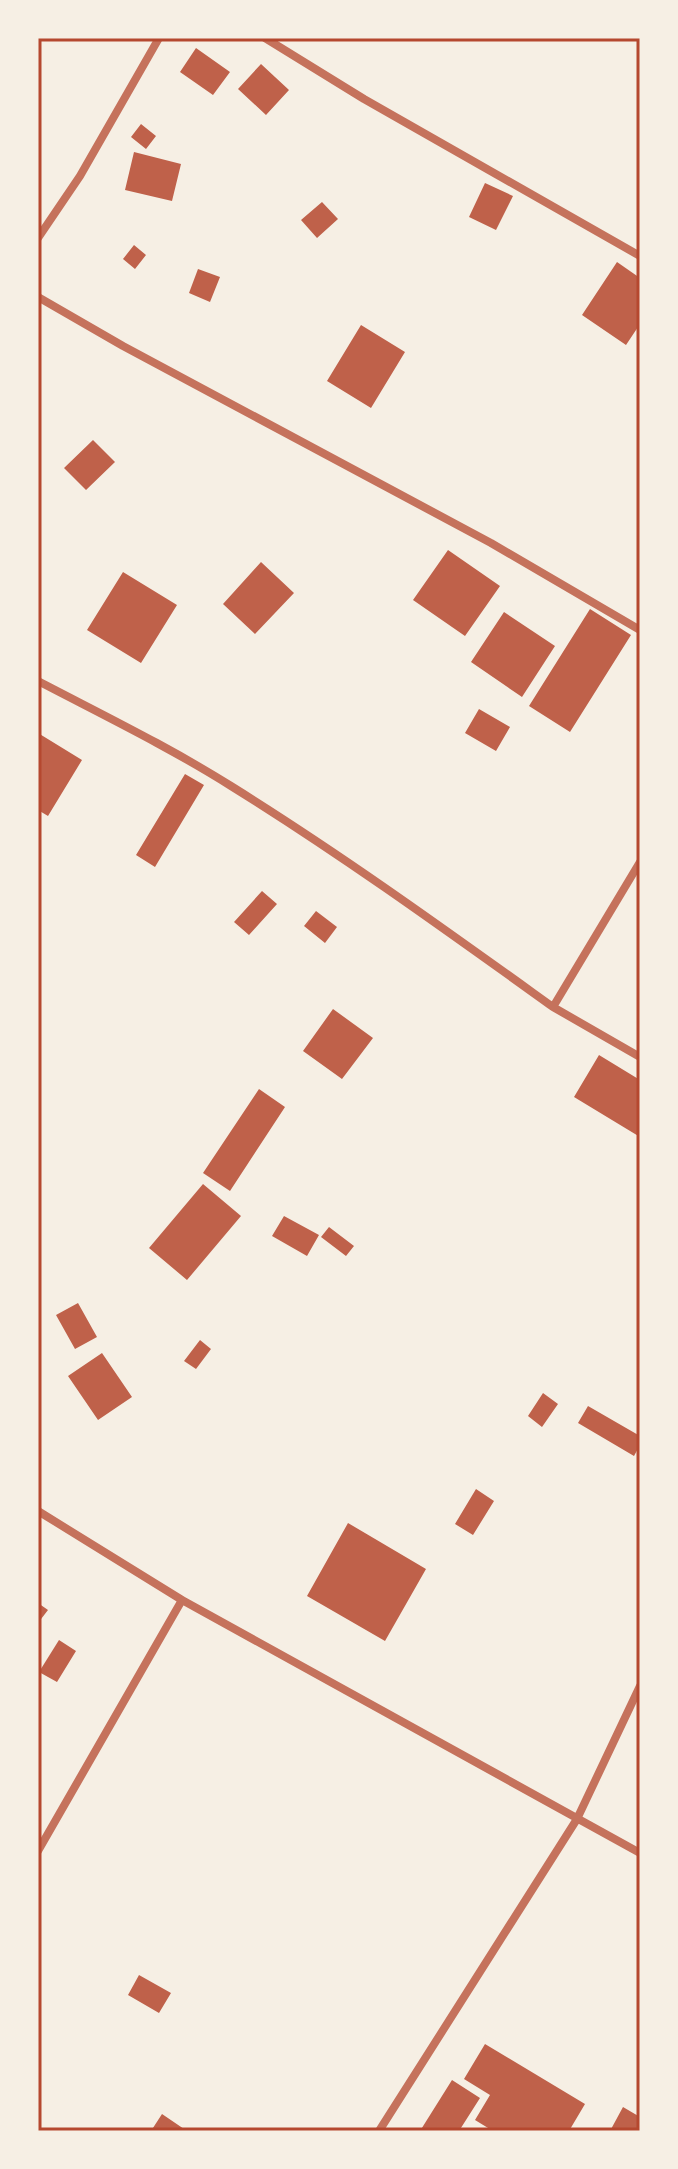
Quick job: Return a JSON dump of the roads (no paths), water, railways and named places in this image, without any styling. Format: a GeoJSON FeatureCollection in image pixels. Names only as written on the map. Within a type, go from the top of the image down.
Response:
{"type":"FeatureCollection","features":[{"type":"Feature","properties":{"kind":"street"},"geometry":{"type":"LineString","coordinates":[[38,238],[80,176],[159,38]]}},
{"type":"Feature","properties":{"kind":"street"},"geometry":{"type":"LineString","coordinates":[[265,38],[364,99],[640,256]]}},
{"type":"Feature","properties":{"kind":"street"},"geometry":{"type":"LineString","coordinates":[[38,297],[136,353],[491,543],[640,630]]}},
{"type":"Feature","properties":{"kind":"street"},"geometry":{"type":"LineString","coordinates":[[38,681],[154,741],[230,785],[377,880],[553,1007],[640,1057]]}},
{"type":"Feature","properties":{"kind":"street"},"geometry":{"type":"LineString","coordinates":[[553,1007],[640,862]]}},
{"type":"Feature","properties":{"kind":"street"},"geometry":{"type":"LineString","coordinates":[[38,1511],[182,1600],[640,1853]]}},
{"type":"Feature","properties":{"kind":"street"},"geometry":{"type":"LineString","coordinates":[[38,1851],[182,1600]]}},
{"type":"Feature","properties":{"kind":"street"},"geometry":{"type":"LineString","coordinates":[[379,2131],[577,1819],[640,1686]]}}]}
